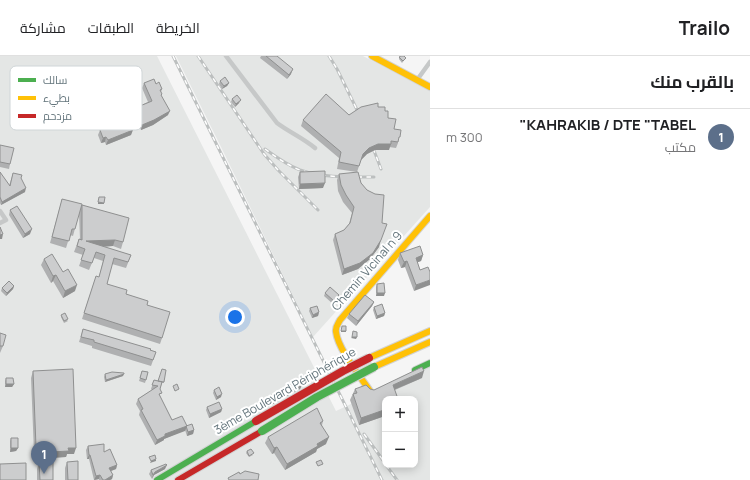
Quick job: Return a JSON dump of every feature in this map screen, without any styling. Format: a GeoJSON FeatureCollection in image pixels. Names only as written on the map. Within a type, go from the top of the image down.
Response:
{"type":"FeatureCollection","features":[{"type":"Feature","properties":{"kind":"main road"},"geometry":{"type":"LineString","coordinates":[[372,56],[430,87]]}},
{"type":"Feature","properties":{"kind":"main road","name":"Chemin Vicinal n 9"},"geometry":{"type":"LineString","coordinates":[[377,389],[370,392],[340,344],[336,327],[340,320],[430,216]]}},
{"type":"Feature","properties":{"kind":"main road","name":"3ème Boulevard Périphérique"},"geometry":{"type":"LineString","coordinates":[[157,480],[304,393],[369,358],[430,332]]}},
{"type":"Feature","properties":{"kind":"main road"},"geometry":{"type":"LineString","coordinates":[[178,480],[350,378],[430,342]]}},
{"type":"Feature","properties":{"kind":"main road"},"geometry":{"type":"LineString","coordinates":[[410,373],[430,363]]}},
{"type":"Feature","properties":{"kind":"street"},"geometry":{"type":"LineString","coordinates":[[226,56],[277,123],[288,131],[307,141],[315,148]]}},
{"type":"Feature","properties":{"kind":"street"},"geometry":{"type":"LineString","coordinates":[[417,80],[430,62]]}},
{"type":"Feature","properties":{"kind":"street"},"geometry":{"type":"LineString","coordinates":[[0,211],[6,220],[0,223]]}},
{"type":"Feature","properties":{"kind":"shaded area"},"geometry":{"type":"Polygon","coordinates":[[[0,56],[157,56],[336,411],[430,367],[430,480],[0,480],[0,56]]]}},
{"type":"Feature","properties":{"kind":"shaded area"},"geometry":{"type":"Polygon","coordinates":[[[176,56],[363,56],[430,91],[430,207],[313,337],[222,149],[176,56]]]}},
{"type":"Feature","properties":{"kind":"building"},"geometry":{"type":"Polygon","coordinates":[[[266,56],[277,56],[293,69],[289,75],[266,56]]]}},
{"type":"Feature","properties":{"kind":"building"},"geometry":{"type":"Polygon","coordinates":[[[401,56],[406,58],[403,61],[399,57],[401,56]]]}},
{"type":"Feature","properties":{"kind":"building"},"geometry":{"type":"Polygon","coordinates":[[[225,77],[229,83],[224,86],[220,81],[225,77]]]}},
{"type":"Feature","properties":{"kind":"building"},"geometry":{"type":"Polygon","coordinates":[[[154,79],[156,84],[159,82],[162,89],[160,90],[161,95],[170,111],[142,125],[142,105],[152,101],[144,83],[154,79]]]}},
{"type":"Feature","properties":{"kind":"building"},"geometry":{"type":"Polygon","coordinates":[[[326,94],[349,115],[361,107],[378,103],[378,107],[385,107],[385,111],[388,111],[388,118],[396,119],[394,129],[401,130],[398,142],[391,141],[391,144],[378,144],[369,148],[363,154],[359,166],[339,162],[341,152],[303,120],[326,94]]]}},
{"type":"Feature","properties":{"kind":"building"},"geometry":{"type":"Polygon","coordinates":[[[237,95],[241,100],[236,104],[232,99],[237,95]]]}},
{"type":"Feature","properties":{"kind":"building"},"geometry":{"type":"Polygon","coordinates":[[[100,130],[133,130],[108,140],[106,137],[103,138],[100,130]]]}},
{"type":"Feature","properties":{"kind":"building"},"geometry":{"type":"Polygon","coordinates":[[[0,145],[14,148],[10,164],[0,162],[0,145]]]}},
{"type":"Feature","properties":{"kind":"building"},"geometry":{"type":"Polygon","coordinates":[[[325,171],[325,183],[300,184],[300,172],[325,171]]]}},
{"type":"Feature","properties":{"kind":"building"},"geometry":{"type":"Polygon","coordinates":[[[0,172],[10,186],[13,173],[22,175],[21,178],[26,188],[2,202],[0,197],[0,172]]]}},
{"type":"Feature","properties":{"kind":"building"},"geometry":{"type":"Polygon","coordinates":[[[358,172],[361,183],[367,190],[375,194],[384,195],[382,223],[387,224],[381,240],[373,253],[360,263],[344,269],[335,234],[344,230],[350,223],[354,207],[341,185],[339,174],[358,172]]]}},
{"type":"Feature","properties":{"kind":"building"},"geometry":{"type":"Polygon","coordinates":[[[99,197],[105,197],[104,203],[98,202],[99,197]]]}},
{"type":"Feature","properties":{"kind":"building"},"geometry":{"type":"Polygon","coordinates":[[[62,199],[82,204],[75,229],[72,229],[69,241],[52,237],[62,199]]]}},
{"type":"Feature","properties":{"kind":"building"},"geometry":{"type":"Polygon","coordinates":[[[82,205],[129,218],[123,242],[115,240],[86,241],[131,255],[128,262],[114,258],[107,284],[127,290],[126,294],[148,301],[147,305],[170,312],[162,338],[84,313],[96,276],[99,277],[105,255],[96,252],[92,263],[81,260],[85,249],[77,246],[79,239],[82,240],[82,205]]]}},
{"type":"Feature","properties":{"kind":"building"},"geometry":{"type":"Polygon","coordinates":[[[17,206],[32,229],[25,234],[10,210],[17,206]]]}},
{"type":"Feature","properties":{"kind":"building"},"geometry":{"type":"Polygon","coordinates":[[[0,227],[3,234],[0,235],[0,227]]]}},
{"type":"Feature","properties":{"kind":"building"},"geometry":{"type":"Polygon","coordinates":[[[420,246],[423,255],[416,258],[420,270],[428,267],[430,272],[430,280],[416,285],[407,261],[404,262],[400,253],[420,246]]]}},
{"type":"Feature","properties":{"kind":"building"},"geometry":{"type":"Polygon","coordinates":[[[52,254],[63,272],[68,269],[77,285],[65,291],[56,275],[53,276],[44,259],[52,254]]]}},
{"type":"Feature","properties":{"kind":"building"},"geometry":{"type":"Polygon","coordinates":[[[9,281],[14,286],[7,293],[2,288],[9,281]]]}},
{"type":"Feature","properties":{"kind":"building"},"geometry":{"type":"Polygon","coordinates":[[[384,283],[385,293],[377,293],[377,284],[384,283]]]}},
{"type":"Feature","properties":{"kind":"building"},"geometry":{"type":"Polygon","coordinates":[[[330,287],[339,295],[334,301],[325,293],[330,287]]]}},
{"type":"Feature","properties":{"kind":"building"},"geometry":{"type":"Polygon","coordinates":[[[365,295],[374,302],[358,321],[349,314],[365,295]]]}},
{"type":"Feature","properties":{"kind":"building"},"geometry":{"type":"Polygon","coordinates":[[[382,304],[385,313],[377,316],[374,307],[382,304]]]}},
{"type":"Feature","properties":{"kind":"building"},"geometry":{"type":"Polygon","coordinates":[[[317,306],[319,312],[313,315],[310,308],[317,306]]]}},
{"type":"Feature","properties":{"kind":"building"},"geometry":{"type":"Polygon","coordinates":[[[65,313],[68,319],[64,321],[61,315],[65,313]]]}},
{"type":"Feature","properties":{"kind":"building"},"geometry":{"type":"Polygon","coordinates":[[[342,326],[346,326],[346,331],[341,331],[342,326]]]}},
{"type":"Feature","properties":{"kind":"building"},"geometry":{"type":"Polygon","coordinates":[[[83,329],[151,349],[150,350],[156,352],[153,360],[81,337],[83,329]]]}},
{"type":"Feature","properties":{"kind":"building"},"geometry":{"type":"Polygon","coordinates":[[[353,331],[357,332],[357,337],[352,337],[353,331]]]}},
{"type":"Feature","properties":{"kind":"building"},"geometry":{"type":"Polygon","coordinates":[[[0,333],[6,335],[3,346],[0,346],[0,333]]]}},
{"type":"Feature","properties":{"kind":"building"},"geometry":{"type":"Polygon","coordinates":[[[422,367],[424,371],[393,385],[397,396],[382,396],[382,411],[361,418],[353,394],[357,393],[355,389],[366,385],[370,389],[374,390],[422,367]]]}},
{"type":"Feature","properties":{"kind":"building"},"geometry":{"type":"Polygon","coordinates":[[[73,369],[76,448],[68,448],[69,451],[51,452],[51,446],[36,447],[33,371],[73,369]]]}},
{"type":"Feature","properties":{"kind":"building"},"geometry":{"type":"Polygon","coordinates":[[[162,369],[166,370],[164,382],[158,381],[162,369]]]}},
{"type":"Feature","properties":{"kind":"building"},"geometry":{"type":"Polygon","coordinates":[[[142,371],[148,372],[146,380],[140,378],[142,371]]]}},
{"type":"Feature","properties":{"kind":"building"},"geometry":{"type":"Polygon","coordinates":[[[112,372],[124,374],[106,380],[105,374],[112,372]]]}},
{"type":"Feature","properties":{"kind":"building"},"geometry":{"type":"Polygon","coordinates":[[[6,378],[13,378],[14,384],[6,384],[6,378]]]}},
{"type":"Feature","properties":{"kind":"building"},"geometry":{"type":"Polygon","coordinates":[[[154,380],[162,382],[160,389],[162,393],[159,394],[172,420],[182,416],[187,426],[165,434],[165,436],[157,440],[141,410],[143,409],[138,399],[158,386],[152,385],[154,380]]]}},
{"type":"Feature","properties":{"kind":"building"},"geometry":{"type":"Polygon","coordinates":[[[299,380],[302,385],[265,405],[263,400],[299,380]]]}},
{"type":"Feature","properties":{"kind":"building"},"geometry":{"type":"Polygon","coordinates":[[[177,384],[179,389],[175,391],[173,386],[177,384]]]}},
{"type":"Feature","properties":{"kind":"building"},"geometry":{"type":"Polygon","coordinates":[[[219,387],[222,394],[217,397],[214,390],[219,387]]]}},
{"type":"Feature","properties":{"kind":"building"},"geometry":{"type":"Polygon","coordinates":[[[219,402],[222,409],[210,414],[207,407],[219,402]]]}},
{"type":"Feature","properties":{"kind":"building"},"geometry":{"type":"Polygon","coordinates":[[[317,408],[323,421],[320,423],[329,437],[317,444],[318,446],[287,464],[277,447],[274,448],[268,437],[317,408]]]}},
{"type":"Feature","properties":{"kind":"building"},"geometry":{"type":"Polygon","coordinates":[[[192,424],[194,430],[188,432],[186,426],[192,424]]]}},
{"type":"Feature","properties":{"kind":"building"},"geometry":{"type":"Polygon","coordinates":[[[11,438],[18,438],[18,448],[11,448],[11,438]]]}},
{"type":"Feature","properties":{"kind":"building"},"geometry":{"type":"Polygon","coordinates":[[[104,444],[104,452],[110,449],[117,465],[109,468],[113,475],[103,480],[100,475],[96,476],[89,455],[88,446],[104,444]]]}},
{"type":"Feature","properties":{"kind":"building"},"geometry":{"type":"Polygon","coordinates":[[[251,449],[254,453],[249,456],[247,451],[251,449]]]}},
{"type":"Feature","properties":{"kind":"building"},"geometry":{"type":"Polygon","coordinates":[[[155,455],[156,459],[151,461],[149,457],[155,455]]]}},
{"type":"Feature","properties":{"kind":"building"},"geometry":{"type":"Polygon","coordinates":[[[321,460],[323,464],[318,466],[316,462],[321,460]]]}},
{"type":"Feature","properties":{"kind":"building"},"geometry":{"type":"Polygon","coordinates":[[[78,461],[78,480],[68,480],[67,462],[78,461]]]}},
{"type":"Feature","properties":{"kind":"building"},"geometry":{"type":"Polygon","coordinates":[[[39,462],[53,462],[53,480],[40,480],[39,462]]]}},
{"type":"Feature","properties":{"kind":"building"},"geometry":{"type":"Polygon","coordinates":[[[26,463],[26,480],[0,480],[0,464],[26,463]]]}},
{"type":"Feature","properties":{"kind":"building"},"geometry":{"type":"Polygon","coordinates":[[[166,464],[167,465],[155,472],[153,475],[151,470],[166,464]]]}},
{"type":"Feature","properties":{"kind":"building"},"geometry":{"type":"Polygon","coordinates":[[[245,471],[259,474],[258,480],[229,480],[228,478],[239,472],[240,474],[245,471]]]}},
{"type":"Feature","properties":{"kind":"railway"},"geometry":{"type":"LineString","coordinates":[[173,56],[382,480]]}},
{"type":"Feature","properties":{"kind":"railway"},"geometry":{"type":"LineString","coordinates":[[198,56],[264,154],[318,210]]}},
{"type":"Feature","properties":{"kind":"railway"},"geometry":{"type":"LineString","coordinates":[[329,56],[362,120]]}},
{"type":"Feature","properties":{"kind":"railway"},"geometry":{"type":"LineString","coordinates":[[370,140],[381,169]]}},
{"type":"Feature","properties":{"kind":"railway"},"geometry":{"type":"LineString","coordinates":[[265,149],[291,166],[309,173],[337,176],[374,177]]}},
{"type":"Feature","properties":{"kind":"railway"},"geometry":{"type":"LineString","coordinates":[[364,434],[382,459]]}},
{"type":"Feature","properties":{"kind":"railway"},"geometry":{"type":"LineString","coordinates":[[388,468],[397,480]]}},
{"type":"Feature","properties":{"kind":"traffic: fast"},"geometry":{"type":"LineString","coordinates":[[415,370],[430,363]]}},
{"type":"Feature","properties":{"kind":"traffic: fast"},"geometry":{"type":"LineString","coordinates":[[262,431],[317,397],[374,367]]}},
{"type":"Feature","properties":{"kind":"traffic: fast"},"geometry":{"type":"LineString","coordinates":[[157,480],[256,421]]}},
{"type":"Feature","properties":{"kind":"traffic: slow"},"geometry":{"type":"LineString","coordinates":[[372,56],[430,87]]}},
{"type":"Feature","properties":{"kind":"traffic: slow"},"geometry":{"type":"LineString","coordinates":[[370,391],[341,346],[336,332],[336,327],[340,320],[430,216]]}},
{"type":"Feature","properties":{"kind":"traffic: slow"},"geometry":{"type":"LineString","coordinates":[[369,358],[430,331]]}},
{"type":"Feature","properties":{"kind":"traffic: slow"},"geometry":{"type":"LineString","coordinates":[[374,367],[430,342]]}},
{"type":"Feature","properties":{"kind":"traffic: jam"},"geometry":{"type":"LineString","coordinates":[[256,421],[343,371],[369,358]]}},
{"type":"Feature","properties":{"kind":"traffic: jam"},"geometry":{"type":"LineString","coordinates":[[178,480],[262,431]]}},
{"type":"Feature","properties":{"kind":"place","name":"KAHRAKIB / DTE \"TABEL\""},"geometry":{"type":"Point","coordinates":[44,474]}}]}
